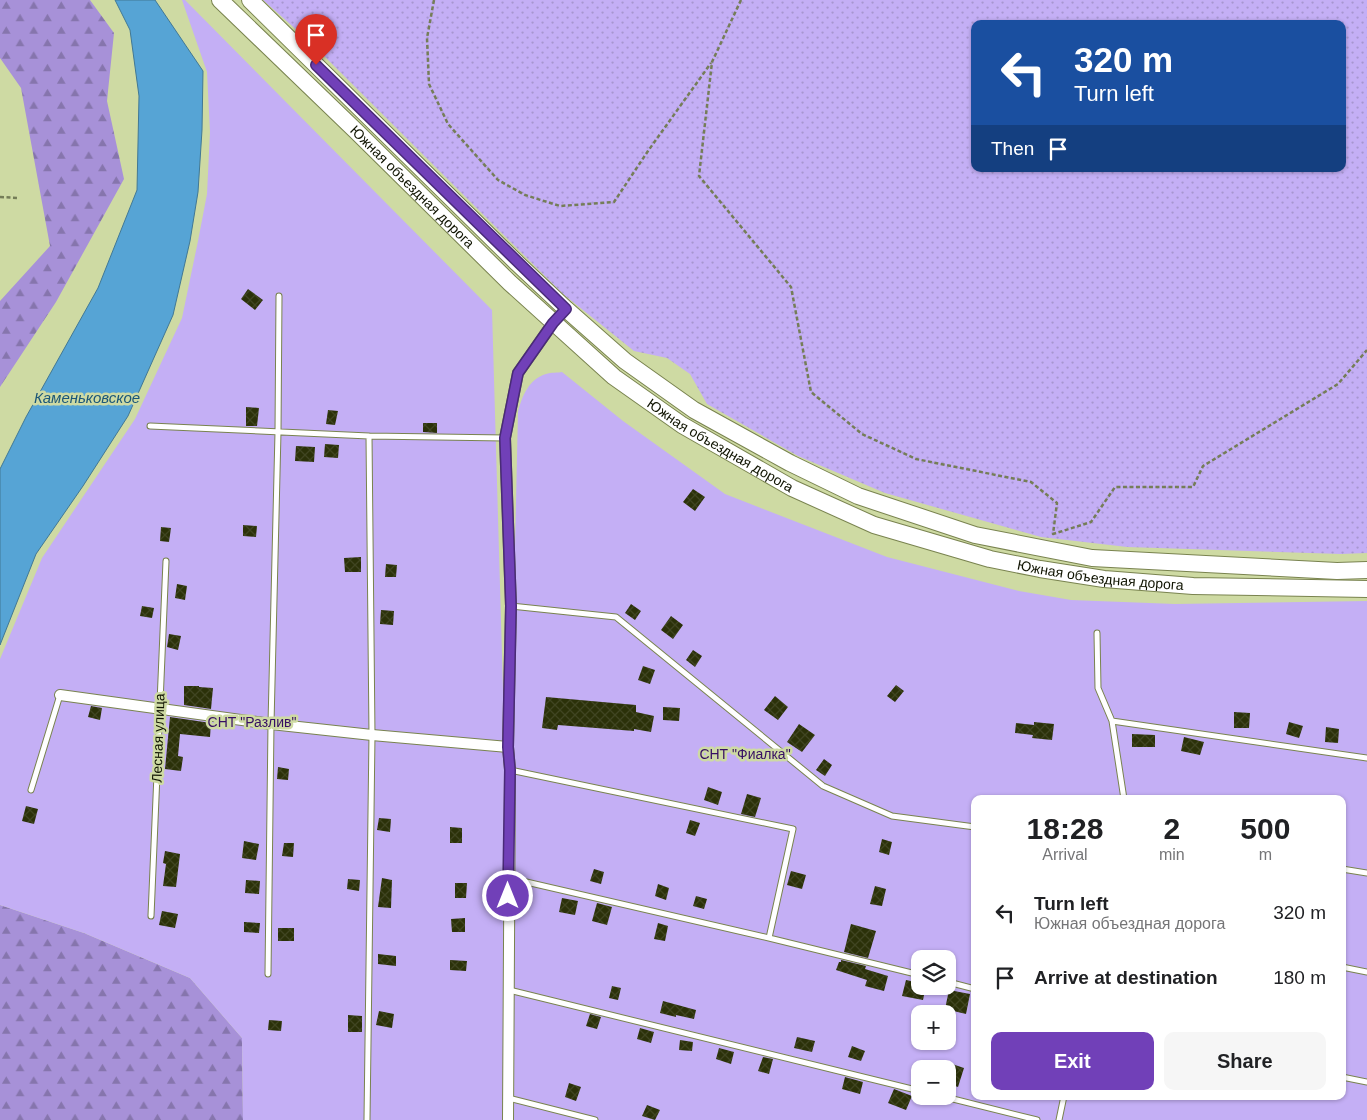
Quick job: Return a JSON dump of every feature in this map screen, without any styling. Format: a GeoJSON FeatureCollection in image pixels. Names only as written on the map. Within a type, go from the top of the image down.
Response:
{"type":"FeatureCollection","features":[{"type":"Feature","properties":{"kind":"main road","name":"Южная объездная дорога"},"geometry":{"type":"LineString","coordinates":[[220,0],[510,283],[614,377],[682,425],[792,488],[874,525],[990,559],[1040,569],[1104,579],[1193,586],[1367,589]]}},
{"type":"Feature","properties":{"kind":"main road","name":"Южная объездная дорога"},"geometry":{"type":"LineString","coordinates":[[250,0],[566,309],[625,361],[694,410],[790,463],[858,496],[975,535],[1092,558],[1336,571],[1367,570]]}},
{"type":"Feature","properties":{"kind":"main road"},"geometry":{"type":"LineString","coordinates":[[553,323],[566,309]]}},
{"type":"Feature","properties":{"kind":"main road"},"geometry":{"type":"LineString","coordinates":[[568,335],[580,322]]}},
{"type":"Feature","properties":{"kind":"street"},"geometry":{"type":"LineString","coordinates":[[508,1120],[510,770],[508,747],[511,606],[505,438],[518,373],[553,323]]}},
{"type":"Feature","properties":{"kind":"street"},"geometry":{"type":"LineString","coordinates":[[60,695],[271,724],[508,747]]}},
{"type":"Feature","properties":{"kind":"lane"},"geometry":{"type":"LineString","coordinates":[[268,974],[271,724],[278,432],[278,296]]}},
{"type":"Feature","properties":{"kind":"lane"},"geometry":{"type":"LineString","coordinates":[[150,426],[369,436],[505,438]]}},
{"type":"Feature","properties":{"kind":"lane"},"geometry":{"type":"LineString","coordinates":[[367,1120],[372,735],[369,436]]}},
{"type":"Feature","properties":{"kind":"lane","name":"Лесная улица"},"geometry":{"type":"LineString","coordinates":[[151,916],[166,561]]}},
{"type":"Feature","properties":{"kind":"lane"},"geometry":{"type":"LineString","coordinates":[[511,606],[616,617],[823,786],[892,816],[971,826]]}},
{"type":"Feature","properties":{"kind":"lane"},"geometry":{"type":"LineString","coordinates":[[1097,633],[1098,688],[1112,721],[1123,795]]}},
{"type":"Feature","properties":{"kind":"lane"},"geometry":{"type":"LineString","coordinates":[[31,790],[60,695]]}},
{"type":"Feature","properties":{"kind":"lane"},"geometry":{"type":"LineString","coordinates":[[1112,721],[1367,758]]}},
{"type":"Feature","properties":{"kind":"lane"},"geometry":{"type":"LineString","coordinates":[[510,770],[793,829],[769,938]]}},
{"type":"Feature","properties":{"kind":"lane"},"geometry":{"type":"LineString","coordinates":[[1346,870],[1367,873]]}},
{"type":"Feature","properties":{"kind":"lane"},"geometry":{"type":"LineString","coordinates":[[508,877],[911,973]]}},
{"type":"Feature","properties":{"kind":"lane"},"geometry":{"type":"LineString","coordinates":[[1346,969],[1367,972]]}},
{"type":"Feature","properties":{"kind":"lane"},"geometry":{"type":"LineString","coordinates":[[956,984],[971,988]]}},
{"type":"Feature","properties":{"kind":"lane"},"geometry":{"type":"LineString","coordinates":[[509,990],[911,1089]]}},
{"type":"Feature","properties":{"kind":"lane"},"geometry":{"type":"LineString","coordinates":[[1346,1078],[1367,1082]]}},
{"type":"Feature","properties":{"kind":"lane"},"geometry":{"type":"LineString","coordinates":[[508,1098],[595,1120]]}},
{"type":"Feature","properties":{"kind":"lane"},"geometry":{"type":"LineString","coordinates":[[956,1100],[1037,1120]]}},
{"type":"Feature","properties":{"kind":"lane"},"geometry":{"type":"LineString","coordinates":[[1060,1120],[1063,1100]]}},
{"type":"Feature","properties":{"kind":"path"},"geometry":{"type":"LineString","coordinates":[[434,0],[427,38],[429,84],[448,124],[498,180],[524,195],[560,206],[614,202],[712,62],[741,0]]}},
{"type":"Feature","properties":{"kind":"path"},"geometry":{"type":"LineString","coordinates":[[712,62],[698,176],[791,287],[811,392],[862,434],[916,459],[1031,482],[1057,503],[1052,534],[1091,522],[1115,487],[1193,487],[1203,466],[1338,384],[1367,350]]}},
{"type":"Feature","properties":{"kind":"path"},"geometry":{"type":"LineString","coordinates":[[0,197],[18,198]]}},
{"type":"Feature","properties":{"kind":"green space"},"geometry":{"type":"Polygon","coordinates":[[[0,0],[90,0],[114,33],[107,101],[124,179],[56,302],[0,387],[0,301],[50,246],[21,88],[0,58],[0,0]]]}},
{"type":"Feature","properties":{"kind":"green space"},"geometry":{"type":"Polygon","coordinates":[[[182,0],[185,0],[492,310],[508,862],[518,412],[527,389],[540,376],[548,373],[562,372],[623,421],[725,494],[887,557],[1019,591],[1071,600],[1175,604],[1367,601],[1367,1120],[243,1120],[242,1038],[190,978],[84,933],[0,905],[0,659],[42,558],[135,419],[182,318],[207,194],[210,132],[207,72],[182,0]]]}},
{"type":"Feature","properties":{"kind":"green space"},"geometry":{"type":"Polygon","coordinates":[[[263,0],[1367,0],[1367,553],[1341,554],[1127,547],[1041,537],[885,493],[798,456],[707,404],[690,374],[667,358],[634,351],[563,294],[309,41],[263,0]]]}},
{"type":"Feature","properties":{"kind":"green space"},"geometry":{"type":"Polygon","coordinates":[[[0,905],[84,933],[190,978],[242,1038],[243,1120],[0,1120],[0,905]]]}},
{"type":"Feature","properties":{"kind":"water","name":"Каменьковское"},"geometry":{"type":"Polygon","coordinates":[[[115,0],[155,0],[203,71],[198,192],[190,241],[173,315],[128,416],[36,554],[0,645],[0,469],[26,417],[98,288],[137,190],[139,96],[130,30],[115,0]]]}},
{"type":"Feature","properties":{"kind":"building"},"geometry":{"type":"Polygon","coordinates":[[[248,289],[263,300],[255,310],[241,299],[248,289]]]}},
{"type":"Feature","properties":{"kind":"building"},"geometry":{"type":"Polygon","coordinates":[[[246,407],[259,408],[257,426],[246,426],[246,407]]]}},
{"type":"Feature","properties":{"kind":"building"},"geometry":{"type":"Polygon","coordinates":[[[328,410],[338,411],[335,425],[326,424],[328,410]]]}},
{"type":"Feature","properties":{"kind":"building"},"geometry":{"type":"Polygon","coordinates":[[[423,423],[437,423],[437,433],[423,432],[423,423]]]}},
{"type":"Feature","properties":{"kind":"building"},"geometry":{"type":"Polygon","coordinates":[[[325,444],[339,445],[338,458],[324,457],[325,444]]]}},
{"type":"Feature","properties":{"kind":"building"},"geometry":{"type":"Polygon","coordinates":[[[296,446],[315,447],[314,462],[295,461],[296,446]]]}},
{"type":"Feature","properties":{"kind":"building"},"geometry":{"type":"Polygon","coordinates":[[[693,489],[705,497],[695,511],[683,502],[693,489]]]}},
{"type":"Feature","properties":{"kind":"building"},"geometry":{"type":"Polygon","coordinates":[[[243,525],[257,526],[256,537],[243,536],[243,525]]]}},
{"type":"Feature","properties":{"kind":"building"},"geometry":{"type":"Polygon","coordinates":[[[161,527],[171,528],[169,542],[160,541],[161,527]]]}},
{"type":"Feature","properties":{"kind":"building"},"geometry":{"type":"Polygon","coordinates":[[[361,557],[361,572],[345,572],[344,558],[361,557]]]}},
{"type":"Feature","properties":{"kind":"building"},"geometry":{"type":"Polygon","coordinates":[[[386,564],[397,565],[396,577],[385,577],[386,564]]]}},
{"type":"Feature","properties":{"kind":"building"},"geometry":{"type":"Polygon","coordinates":[[[177,584],[187,586],[185,600],[175,598],[177,584]]]}},
{"type":"Feature","properties":{"kind":"building"},"geometry":{"type":"Polygon","coordinates":[[[631,604],[641,611],[635,620],[625,613],[631,604]]]}},
{"type":"Feature","properties":{"kind":"building"},"geometry":{"type":"Polygon","coordinates":[[[142,606],[154,608],[152,618],[140,616],[142,606]]]}},
{"type":"Feature","properties":{"kind":"building"},"geometry":{"type":"Polygon","coordinates":[[[381,610],[394,611],[393,625],[380,624],[381,610]]]}},
{"type":"Feature","properties":{"kind":"building"},"geometry":{"type":"Polygon","coordinates":[[[671,616],[683,625],[673,639],[661,630],[671,616]]]}},
{"type":"Feature","properties":{"kind":"building"},"geometry":{"type":"Polygon","coordinates":[[[169,634],[181,636],[178,650],[167,647],[169,634]]]}},
{"type":"Feature","properties":{"kind":"building"},"geometry":{"type":"Polygon","coordinates":[[[693,650],[702,656],[695,667],[686,660],[693,650]]]}},
{"type":"Feature","properties":{"kind":"building"},"geometry":{"type":"Polygon","coordinates":[[[643,666],[655,670],[650,684],[638,680],[643,666]]]}},
{"type":"Feature","properties":{"kind":"building"},"geometry":{"type":"Polygon","coordinates":[[[896,685],[904,691],[895,702],[887,696],[896,685]]]}},
{"type":"Feature","properties":{"kind":"building"},"geometry":{"type":"Polygon","coordinates":[[[184,686],[213,688],[211,709],[184,705],[184,686]]]}},
{"type":"Feature","properties":{"kind":"building"},"geometry":{"type":"Polygon","coordinates":[[[775,696],[788,707],[778,720],[764,710],[775,696]]]}},
{"type":"Feature","properties":{"kind":"building"},"geometry":{"type":"Polygon","coordinates":[[[546,697],[636,705],[636,712],[654,716],[651,732],[634,729],[634,731],[558,725],[557,730],[542,728],[546,697]]]}},
{"type":"Feature","properties":{"kind":"building"},"geometry":{"type":"Polygon","coordinates":[[[91,706],[102,708],[100,720],[88,717],[91,706]]]}},
{"type":"Feature","properties":{"kind":"building"},"geometry":{"type":"Polygon","coordinates":[[[663,707],[680,708],[679,721],[663,720],[663,707]]]}},
{"type":"Feature","properties":{"kind":"building"},"geometry":{"type":"Polygon","coordinates":[[[1234,712],[1250,713],[1249,728],[1234,728],[1234,712]]]}},
{"type":"Feature","properties":{"kind":"building"},"geometry":{"type":"Polygon","coordinates":[[[170,717],[211,723],[210,737],[180,734],[178,756],[183,757],[181,771],[165,769],[170,717]]]}},
{"type":"Feature","properties":{"kind":"building"},"geometry":{"type":"Polygon","coordinates":[[[1034,722],[1054,724],[1052,740],[1032,738],[1033,735],[1015,733],[1016,723],[1034,725],[1034,722]]]}},
{"type":"Feature","properties":{"kind":"building"},"geometry":{"type":"Polygon","coordinates":[[[1289,722],[1303,726],[1299,738],[1286,734],[1289,722]]]}},
{"type":"Feature","properties":{"kind":"building"},"geometry":{"type":"Polygon","coordinates":[[[799,724],[815,735],[802,752],[787,742],[799,724]]]}},
{"type":"Feature","properties":{"kind":"building"},"geometry":{"type":"Polygon","coordinates":[[[1326,727],[1339,729],[1338,743],[1325,742],[1326,727]]]}},
{"type":"Feature","properties":{"kind":"building"},"geometry":{"type":"Polygon","coordinates":[[[1132,734],[1155,735],[1155,747],[1132,747],[1132,734]]]}},
{"type":"Feature","properties":{"kind":"building"},"geometry":{"type":"Polygon","coordinates":[[[1184,737],[1204,742],[1200,755],[1181,751],[1184,737]]]}},
{"type":"Feature","properties":{"kind":"building"},"geometry":{"type":"Polygon","coordinates":[[[824,759],[832,765],[825,776],[816,770],[824,759]]]}},
{"type":"Feature","properties":{"kind":"building"},"geometry":{"type":"Polygon","coordinates":[[[278,767],[289,769],[288,780],[277,779],[278,767]]]}},
{"type":"Feature","properties":{"kind":"building"},"geometry":{"type":"Polygon","coordinates":[[[708,787],[722,792],[718,805],[704,800],[708,787]]]}},
{"type":"Feature","properties":{"kind":"building"},"geometry":{"type":"Polygon","coordinates":[[[747,794],[761,798],[755,817],[741,814],[747,794]]]}},
{"type":"Feature","properties":{"kind":"building"},"geometry":{"type":"Polygon","coordinates":[[[26,806],[38,809],[34,824],[22,821],[26,806]]]}},
{"type":"Feature","properties":{"kind":"building"},"geometry":{"type":"Polygon","coordinates":[[[379,818],[391,819],[390,832],[377,830],[379,818]]]}},
{"type":"Feature","properties":{"kind":"building"},"geometry":{"type":"Polygon","coordinates":[[[690,820],[700,823],[695,836],[686,833],[690,820]]]}},
{"type":"Feature","properties":{"kind":"building"},"geometry":{"type":"Polygon","coordinates":[[[450,827],[462,828],[462,843],[450,843],[450,827]]]}},
{"type":"Feature","properties":{"kind":"building"},"geometry":{"type":"Polygon","coordinates":[[[882,839],[892,842],[889,855],[879,852],[882,839]]]}},
{"type":"Feature","properties":{"kind":"building"},"geometry":{"type":"Polygon","coordinates":[[[244,841],[259,844],[256,860],[242,858],[244,841]]]}},
{"type":"Feature","properties":{"kind":"building"},"geometry":{"type":"Polygon","coordinates":[[[284,843],[294,843],[293,857],[282,856],[284,843]]]}},
{"type":"Feature","properties":{"kind":"building"},"geometry":{"type":"Polygon","coordinates":[[[165,851],[180,854],[176,887],[163,886],[166,864],[163,863],[165,851]]]}},
{"type":"Feature","properties":{"kind":"building"},"geometry":{"type":"Polygon","coordinates":[[[594,869],[604,872],[601,884],[590,881],[594,869]]]}},
{"type":"Feature","properties":{"kind":"building"},"geometry":{"type":"Polygon","coordinates":[[[791,871],[806,875],[802,889],[787,885],[791,871]]]}},
{"type":"Feature","properties":{"kind":"building"},"geometry":{"type":"Polygon","coordinates":[[[382,878],[392,880],[391,908],[378,907],[382,878]]]}},
{"type":"Feature","properties":{"kind":"building"},"geometry":{"type":"Polygon","coordinates":[[[348,879],[360,880],[359,891],[347,889],[348,879]]]}},
{"type":"Feature","properties":{"kind":"building"},"geometry":{"type":"Polygon","coordinates":[[[246,880],[260,881],[259,894],[245,893],[246,880]]]}},
{"type":"Feature","properties":{"kind":"building"},"geometry":{"type":"Polygon","coordinates":[[[455,883],[467,883],[466,898],[455,898],[455,883]]]}},
{"type":"Feature","properties":{"kind":"building"},"geometry":{"type":"Polygon","coordinates":[[[658,884],[669,888],[666,900],[655,896],[658,884]]]}},
{"type":"Feature","properties":{"kind":"building"},"geometry":{"type":"Polygon","coordinates":[[[875,886],[886,889],[882,906],[870,904],[875,886]]]}},
{"type":"Feature","properties":{"kind":"building"},"geometry":{"type":"Polygon","coordinates":[[[696,896],[707,899],[704,909],[693,906],[696,896]]]}},
{"type":"Feature","properties":{"kind":"building"},"geometry":{"type":"Polygon","coordinates":[[[562,898],[578,901],[575,915],[559,912],[562,898]]]}},
{"type":"Feature","properties":{"kind":"building"},"geometry":{"type":"Polygon","coordinates":[[[597,903],[612,907],[607,925],[592,921],[597,903]]]}},
{"type":"Feature","properties":{"kind":"building"},"geometry":{"type":"Polygon","coordinates":[[[162,911],[178,914],[175,928],[159,925],[162,911]]]}},
{"type":"Feature","properties":{"kind":"building"},"geometry":{"type":"Polygon","coordinates":[[[465,918],[465,932],[452,932],[451,919],[465,918]]]}},
{"type":"Feature","properties":{"kind":"building"},"geometry":{"type":"Polygon","coordinates":[[[244,922],[260,923],[259,933],[244,932],[244,922]]]}},
{"type":"Feature","properties":{"kind":"building"},"geometry":{"type":"Polygon","coordinates":[[[658,923],[668,926],[665,941],[654,939],[658,923]]]}},
{"type":"Feature","properties":{"kind":"building"},"geometry":{"type":"Polygon","coordinates":[[[851,924],[876,931],[868,958],[844,952],[851,924]]]}},
{"type":"Feature","properties":{"kind":"building"},"geometry":{"type":"Polygon","coordinates":[[[278,928],[294,928],[294,941],[278,941],[278,928]]]}},
{"type":"Feature","properties":{"kind":"building"},"geometry":{"type":"Polygon","coordinates":[[[378,954],[396,956],[396,966],[378,964],[378,954]]]}},
{"type":"Feature","properties":{"kind":"building"},"geometry":{"type":"Polygon","coordinates":[[[450,960],[467,961],[466,971],[450,970],[450,960]]]}},
{"type":"Feature","properties":{"kind":"building"},"geometry":{"type":"Polygon","coordinates":[[[841,960],[866,966],[865,969],[888,976],[884,991],[865,986],[867,980],[836,970],[841,960]]]}},
{"type":"Feature","properties":{"kind":"building"},"geometry":{"type":"Polygon","coordinates":[[[906,980],[911,981],[911,995],[924,995],[923,1000],[902,996],[906,980]]]}},
{"type":"Feature","properties":{"kind":"building"},"geometry":{"type":"Polygon","coordinates":[[[612,986],[621,988],[618,1000],[609,998],[612,986]]]}},
{"type":"Feature","properties":{"kind":"building"},"geometry":{"type":"Polygon","coordinates":[[[956,991],[970,994],[966,1014],[956,1012],[956,1005],[946,1005],[948,995],[956,995],[956,991]]]}},
{"type":"Feature","properties":{"kind":"building"},"geometry":{"type":"Polygon","coordinates":[[[663,1001],[696,1010],[694,1019],[660,1013],[663,1001]]]}},
{"type":"Feature","properties":{"kind":"building"},"geometry":{"type":"Polygon","coordinates":[[[379,1011],[394,1014],[392,1028],[376,1025],[379,1011]]]}},
{"type":"Feature","properties":{"kind":"building"},"geometry":{"type":"Polygon","coordinates":[[[590,1014],[601,1017],[597,1029],[586,1026],[590,1014]]]}},
{"type":"Feature","properties":{"kind":"building"},"geometry":{"type":"Polygon","coordinates":[[[348,1015],[362,1016],[362,1032],[348,1032],[348,1015]]]}},
{"type":"Feature","properties":{"kind":"building"},"geometry":{"type":"Polygon","coordinates":[[[269,1020],[282,1021],[281,1031],[268,1030],[269,1020]]]}},
{"type":"Feature","properties":{"kind":"building"},"geometry":{"type":"Polygon","coordinates":[[[640,1028],[654,1032],[651,1043],[637,1039],[640,1028]]]}},
{"type":"Feature","properties":{"kind":"building"},"geometry":{"type":"Polygon","coordinates":[[[797,1037],[815,1041],[812,1052],[794,1048],[797,1037]]]}},
{"type":"Feature","properties":{"kind":"building"},"geometry":{"type":"Polygon","coordinates":[[[680,1040],[693,1042],[692,1051],[679,1050],[680,1040]]]}},
{"type":"Feature","properties":{"kind":"building"},"geometry":{"type":"Polygon","coordinates":[[[852,1046],[865,1051],[861,1061],[848,1057],[852,1046]]]}},
{"type":"Feature","properties":{"kind":"building"},"geometry":{"type":"Polygon","coordinates":[[[719,1048],[734,1052],[731,1064],[716,1059],[719,1048]]]}},
{"type":"Feature","properties":{"kind":"building"},"geometry":{"type":"Polygon","coordinates":[[[763,1057],[773,1059],[769,1074],[758,1071],[763,1057]]]}},
{"type":"Feature","properties":{"kind":"building"},"geometry":{"type":"Polygon","coordinates":[[[956,1065],[964,1068],[958,1087],[956,1086],[956,1065]]]}},
{"type":"Feature","properties":{"kind":"building"},"geometry":{"type":"Polygon","coordinates":[[[845,1077],[863,1082],[860,1094],[842,1089],[845,1077]]]}},
{"type":"Feature","properties":{"kind":"building"},"geometry":{"type":"Polygon","coordinates":[[[569,1083],[581,1087],[576,1101],[565,1097],[569,1083]]]}},
{"type":"Feature","properties":{"kind":"building"},"geometry":{"type":"Polygon","coordinates":[[[894,1089],[911,1096],[906,1110],[888,1103],[894,1089]]]}},
{"type":"Feature","properties":{"kind":"building"},"geometry":{"type":"Polygon","coordinates":[[[647,1105],[660,1110],[655,1120],[642,1116],[647,1105]]]}},
{"type":"Feature","properties":{"kind":"route"},"geometry":{"type":"LineString","coordinates":[[316,65],[566,309],[553,323],[518,373],[505,438],[511,606],[508,747],[510,770],[508,896]]}},
{"type":"Feature","properties":{"kind":"park label","name":"СНТ \"Разлив\""},"geometry":{"type":"Point","coordinates":[252,722]}},
{"type":"Feature","properties":{"kind":"park label","name":"СНТ \"Фиалка\""},"geometry":{"type":"Point","coordinates":[745,754]}}]}
